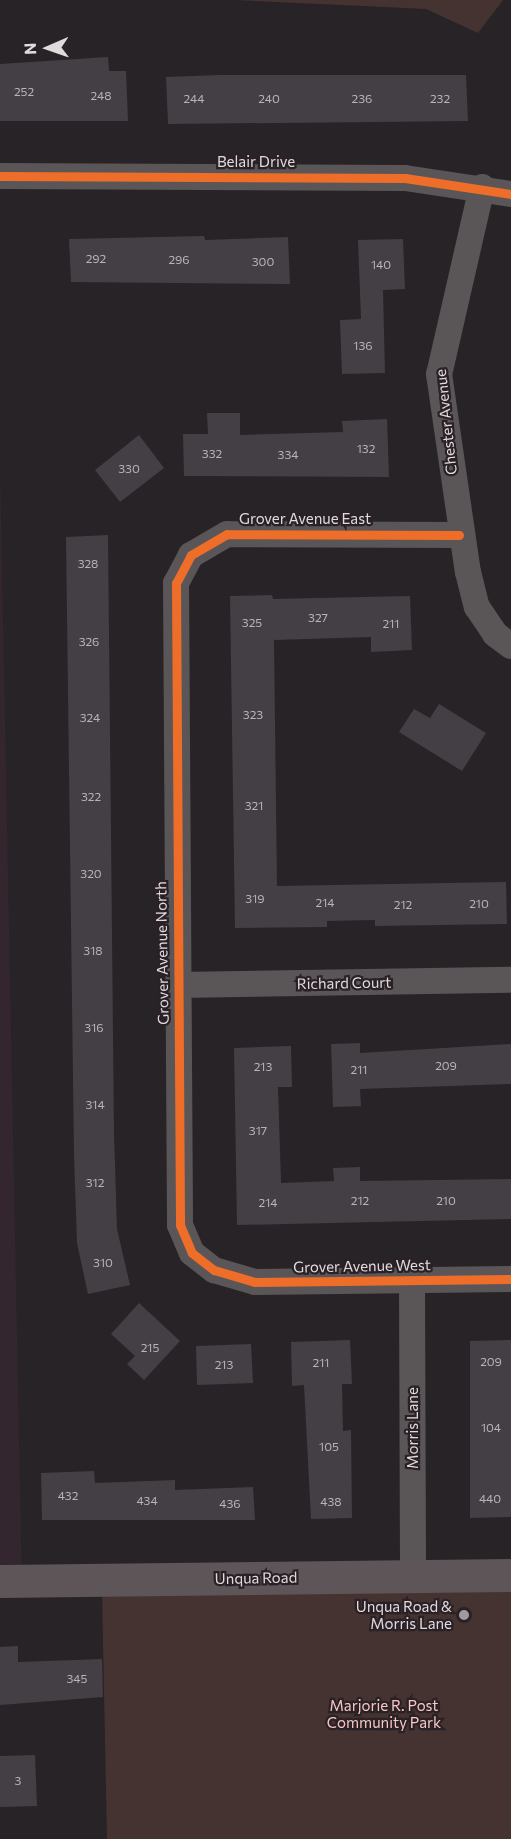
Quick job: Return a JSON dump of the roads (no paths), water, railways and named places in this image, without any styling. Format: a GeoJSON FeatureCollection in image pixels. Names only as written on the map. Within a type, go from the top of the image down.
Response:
{"type":"FeatureCollection","features":[{"type":"Feature","properties":{"kind":"street","name":"Belair Drive"},"geometry":{"type":"LineString","coordinates":[[0,176],[405,178],[482,187],[511,194]]}},
{"type":"Feature","properties":{"kind":"street","name":"Chester Avenue"},"geometry":{"type":"LineString","coordinates":[[482,187],[439,363],[459,535],[477,607],[495,634],[511,646]]}},
{"type":"Feature","properties":{"kind":"street","name":"Grover Avenue East"},"geometry":{"type":"LineString","coordinates":[[173,620],[176,583],[190,555],[227,534],[459,535]]}},
{"type":"Feature","properties":{"kind":"street","name":"Grover Avenue North"},"geometry":{"type":"LineString","coordinates":[[173,620],[180,1225],[192,1253],[214,1270]]}},
{"type":"Feature","properties":{"kind":"street","name":"Richard Court"},"geometry":{"type":"LineString","coordinates":[[178,985],[511,980]]}},
{"type":"Feature","properties":{"kind":"street","name":"Grover Avenue West"},"geometry":{"type":"LineString","coordinates":[[214,1270],[255,1282],[511,1279]]}},
{"type":"Feature","properties":{"kind":"street","name":"Morris Lane"},"geometry":{"type":"LineString","coordinates":[[412,1280],[413,1576]]}},
{"type":"Feature","properties":{"kind":"street","name":"Unqua Road"},"geometry":{"type":"LineString","coordinates":[[0,1581],[511,1575]]}},
{"type":"Feature","properties":{"kind":"place","name":"Unqua Road & Morris Lane"},"geometry":{"type":"Point","coordinates":[464,1615]}},
{"type":"Feature","properties":{"kind":"park label","name":"Marjorie R. Post Community Park"},"geometry":{"type":"Point","coordinates":[384,1714]}}]}
